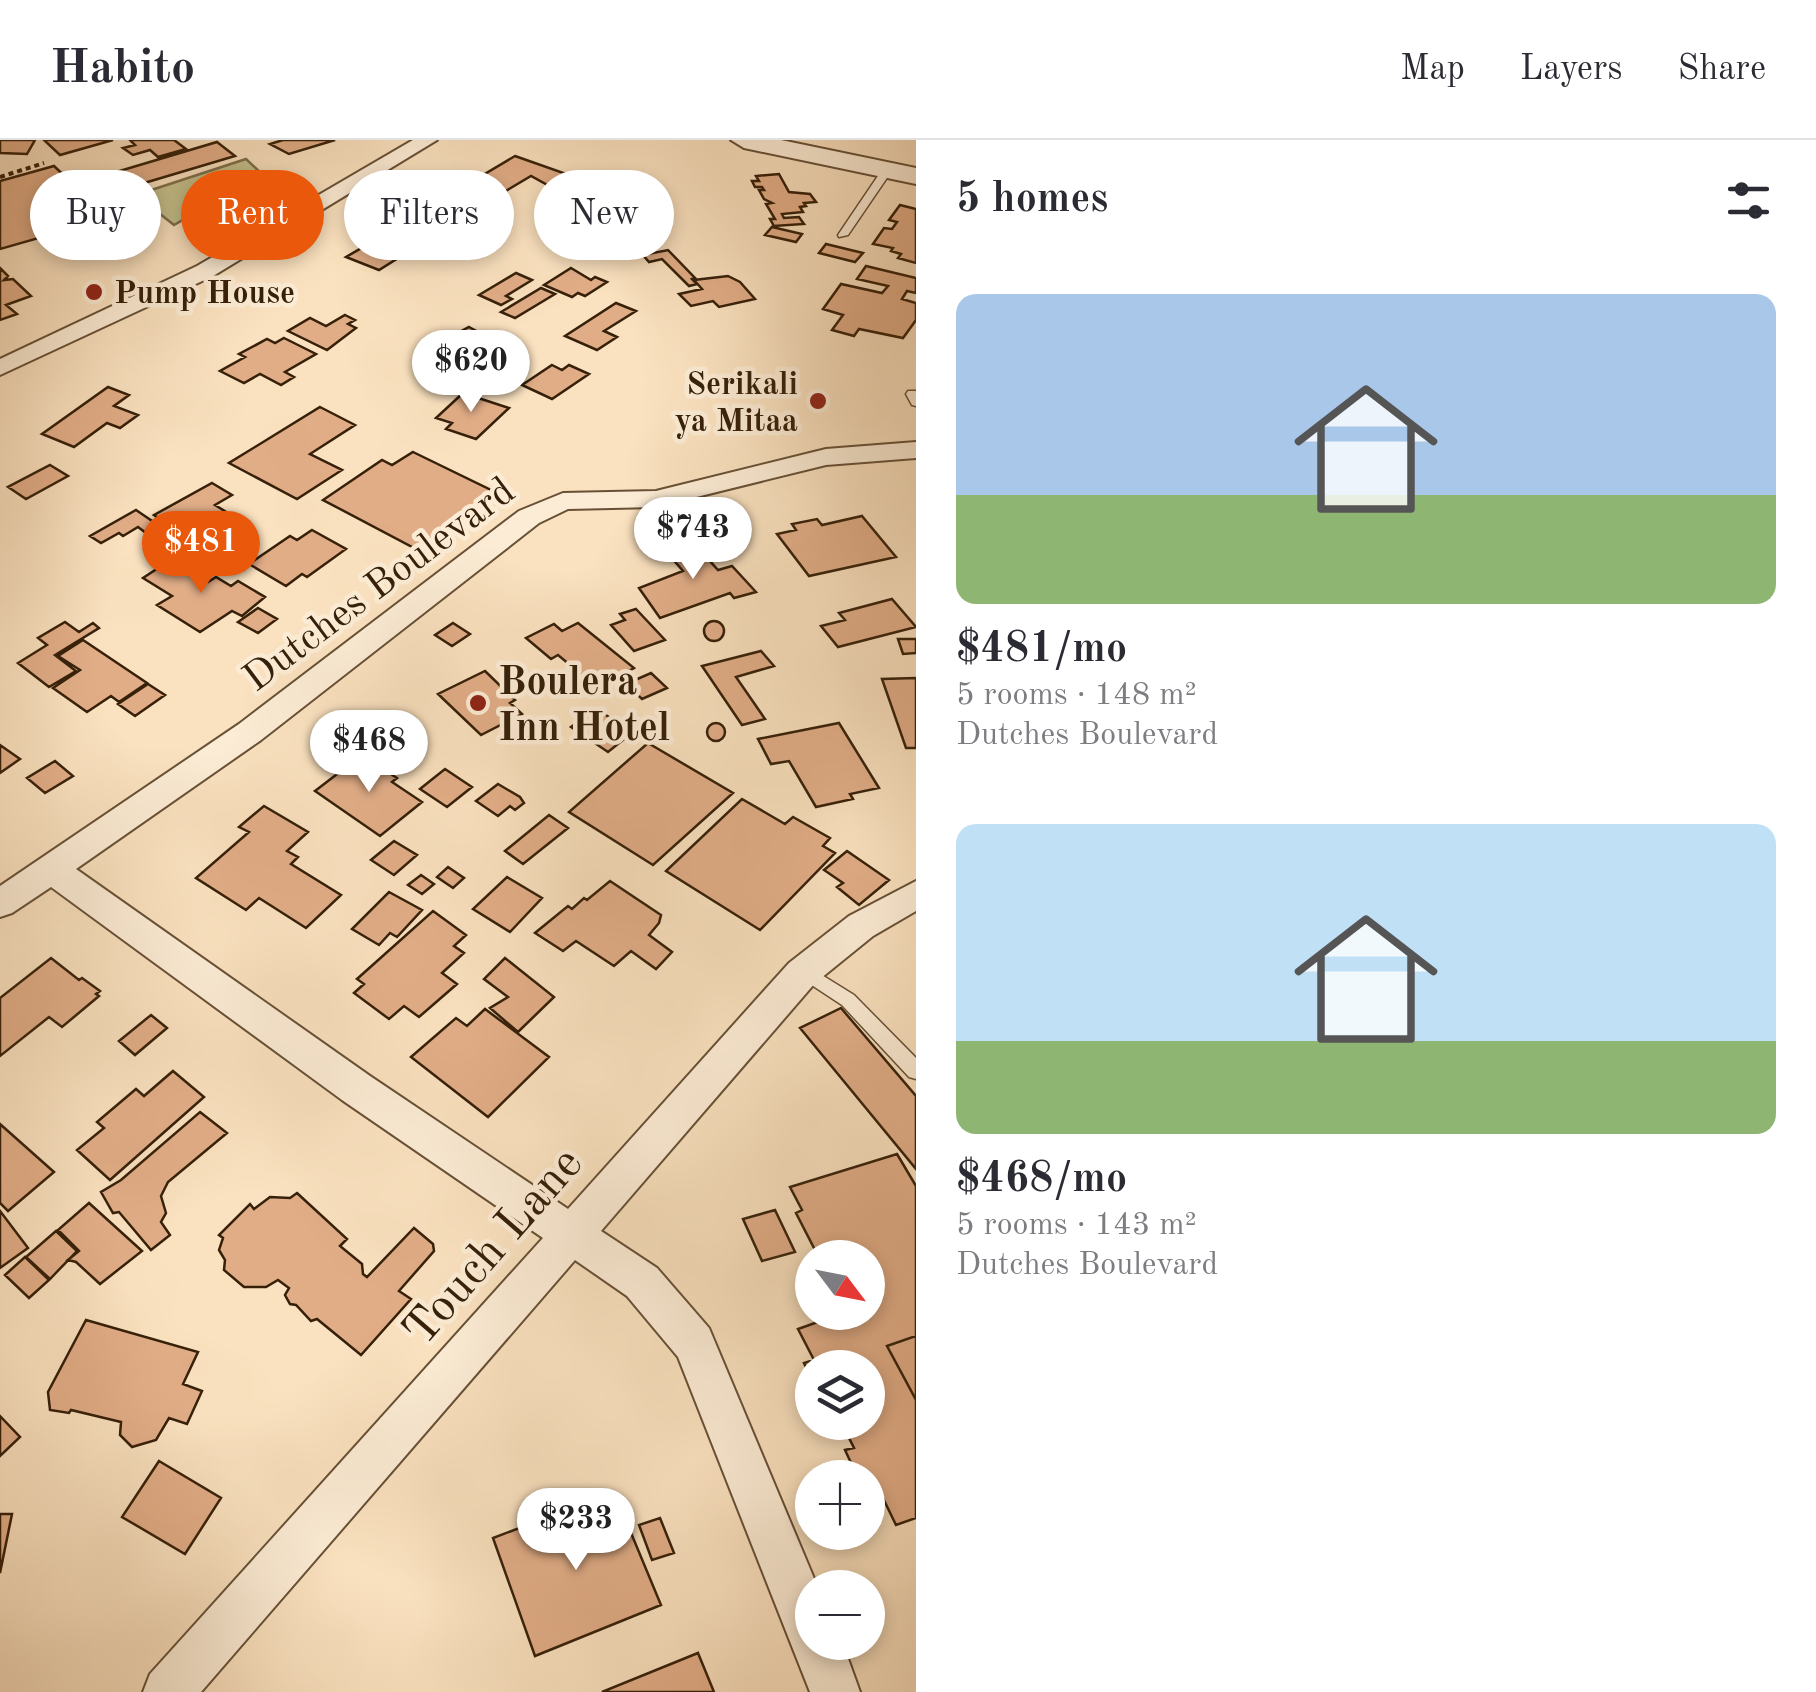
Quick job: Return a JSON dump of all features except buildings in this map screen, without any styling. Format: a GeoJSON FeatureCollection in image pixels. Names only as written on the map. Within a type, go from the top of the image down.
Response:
{"type":"FeatureCollection","features":[{"type":"Feature","properties":{"kind":"street"},"geometry":{"type":"LineString","coordinates":[[0,368],[205,271],[427,140]]}},
{"type":"Feature","properties":{"kind":"street"},"geometry":{"type":"LineString","coordinates":[[744,140],[916,176]]}},
{"type":"Feature","properties":{"kind":"street"},"geometry":{"type":"LineString","coordinates":[[888,170],[904,140]]}},
{"type":"Feature","properties":{"kind":"street","name":"Dutches Boulevard"},"geometry":{"type":"LineString","coordinates":[[0,904],[250,732],[529,517],[564,501],[656,499],[826,457],[916,450]]}},
{"type":"Feature","properties":{"kind":"street"},"geometry":{"type":"LineString","coordinates":[[50,868],[356,1088],[642,1282],[694,1343],[795,1590]]}},
{"type":"Feature","properties":{"kind":"street","name":"Touch Lane"},"geometry":{"type":"LineString","coordinates":[[168,1692],[804,971],[861,926],[916,894]]}},
{"type":"Feature","properties":{"kind":"street"},"geometry":{"type":"LineString","coordinates":[[823,1660],[835,1692]]}},
{"type":"Feature","properties":{"kind":"lane"},"geometry":{"type":"LineString","coordinates":[[844,235],[888,170]]}},
{"type":"Feature","properties":{"kind":"lane"},"geometry":{"type":"LineString","coordinates":[[804,971],[848,1000],[916,1071]]}},
{"type":"Feature","properties":{"kind":"path"},"geometry":{"type":"LineString","coordinates":[[0,177],[44,162]]}},
{"type":"Feature","properties":{"kind":"shaded area"},"geometry":{"type":"Polygon","coordinates":[[[246,159],[258,170],[212,170],[246,159]]]}},
{"type":"Feature","properties":{"kind":"shaded area"},"geometry":{"type":"Polygon","coordinates":[[[181,180],[181,221],[174,225],[161,215],[161,187],[181,180]]]}},
{"type":"Feature","properties":{"kind":"place","name":"Pump House"},"geometry":{"type":"Point","coordinates":[94,292]}},
{"type":"Feature","properties":{"kind":"place","name":"Serikali ya Mitaa"},"geometry":{"type":"Point","coordinates":[818,401]}},
{"type":"Feature","properties":{"kind":"place","name":"Boulera Inn Hotel"},"geometry":{"type":"Point","coordinates":[478,703]}}]}
